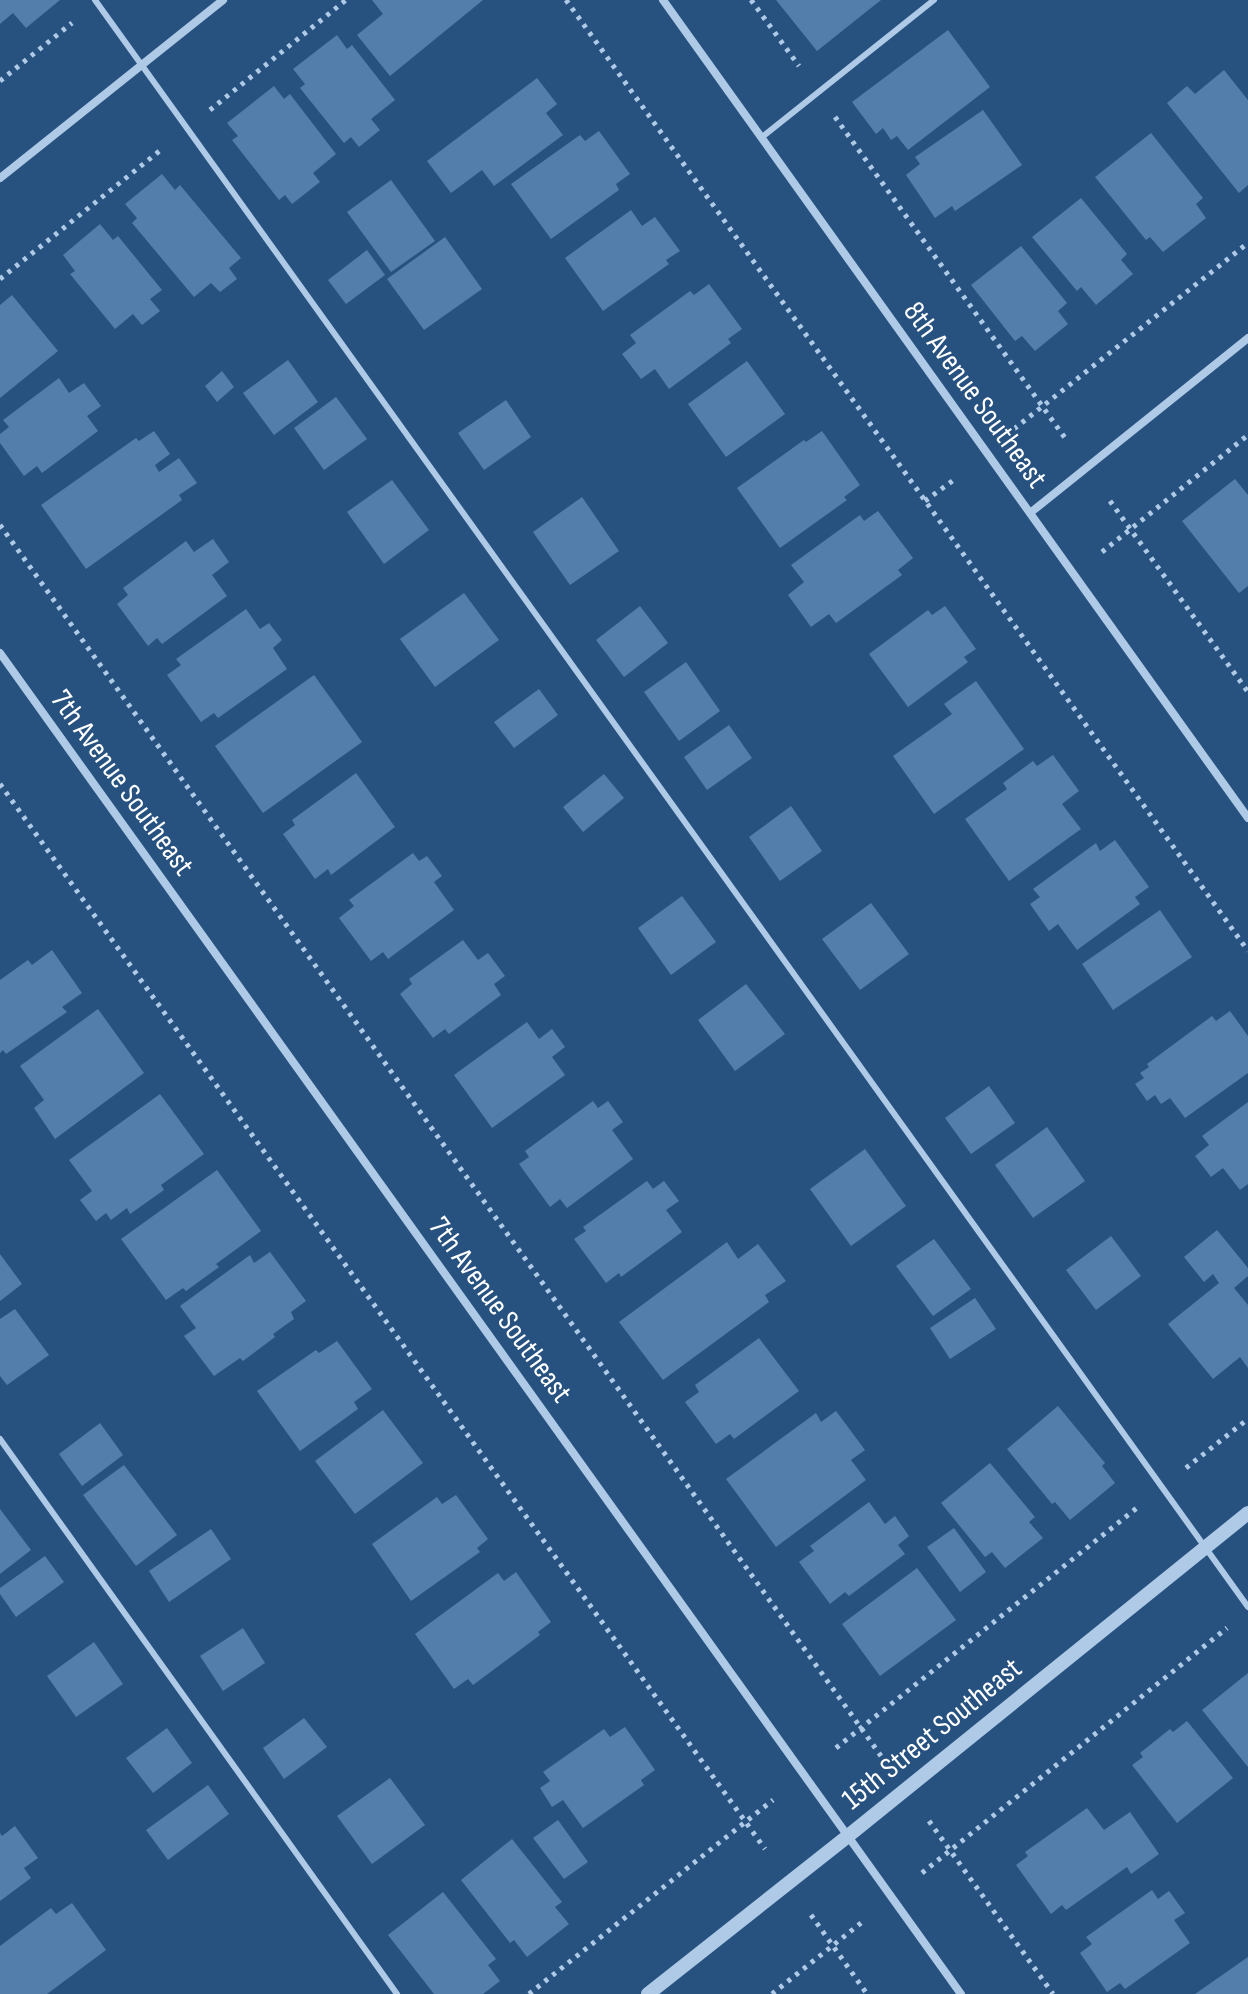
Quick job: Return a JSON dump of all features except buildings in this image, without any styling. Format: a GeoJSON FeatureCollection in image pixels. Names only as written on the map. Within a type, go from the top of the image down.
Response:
{"type":"FeatureCollection","features":[{"type":"Feature","properties":{"kind":"street"},"geometry":{"type":"LineString","coordinates":[[0,178],[223,0]]}},
{"type":"Feature","properties":{"kind":"street","name":"8th Avenue Southeast"},"geometry":{"type":"LineString","coordinates":[[663,0],[1248,818]]}},
{"type":"Feature","properties":{"kind":"street"},"geometry":{"type":"LineString","coordinates":[[1030,513],[1248,338]]}},
{"type":"Feature","properties":{"kind":"street","name":"7th Avenue Southeast"},"geometry":{"type":"LineString","coordinates":[[0,653],[961,1994]]}},
{"type":"Feature","properties":{"kind":"street","name":"15th Street Southeast"},"geometry":{"type":"LineString","coordinates":[[648,1994],[1248,1513]]}},
{"type":"Feature","properties":{"kind":"lane"},"geometry":{"type":"LineString","coordinates":[[761,138],[934,0]]}},
{"type":"Feature","properties":{"kind":"lane"},"geometry":{"type":"LineString","coordinates":[[96,2],[1248,1607]]}},
{"type":"Feature","properties":{"kind":"lane"},"geometry":{"type":"LineString","coordinates":[[0,1439],[397,1994]]}},
{"type":"Feature","properties":{"kind":"path"},"geometry":{"type":"LineString","coordinates":[[566,0],[1248,951]]}},
{"type":"Feature","properties":{"kind":"path"},"geometry":{"type":"LineString","coordinates":[[751,0],[1065,438]]}},
{"type":"Feature","properties":{"kind":"path"},"geometry":{"type":"LineString","coordinates":[[0,81],[96,2]]}},
{"type":"Feature","properties":{"kind":"path"},"geometry":{"type":"LineString","coordinates":[[1014,429],[1248,243]]}},
{"type":"Feature","properties":{"kind":"path"},"geometry":{"type":"LineString","coordinates":[[1102,552],[1248,435]]}},
{"type":"Feature","properties":{"kind":"path"},"geometry":{"type":"LineString","coordinates":[[925,501],[955,479]]}},
{"type":"Feature","properties":{"kind":"path"},"geometry":{"type":"LineString","coordinates":[[1110,501],[1248,692]]}},
{"type":"Feature","properties":{"kind":"path"},"geometry":{"type":"LineString","coordinates":[[0,525],[881,1756]]}},
{"type":"Feature","properties":{"kind":"path"},"geometry":{"type":"LineString","coordinates":[[0,784],[765,1849]]}},
{"type":"Feature","properties":{"kind":"path"},"geometry":{"type":"LineString","coordinates":[[836,1748],[1248,1419]]}},
{"type":"Feature","properties":{"kind":"path"},"geometry":{"type":"LineString","coordinates":[[922,1873],[1236,1621]]}},
{"type":"Feature","properties":{"kind":"path"},"geometry":{"type":"LineString","coordinates":[[529,1994],[773,1800]]}},
{"type":"Feature","properties":{"kind":"path"},"geometry":{"type":"LineString","coordinates":[[929,1821],[1053,1994]]}},
{"type":"Feature","properties":{"kind":"path"},"geometry":{"type":"LineString","coordinates":[[811,1915],[867,1994]]}},
{"type":"Feature","properties":{"kind":"path"},"geometry":{"type":"LineString","coordinates":[[772,1994],[861,1923]]}}]}
